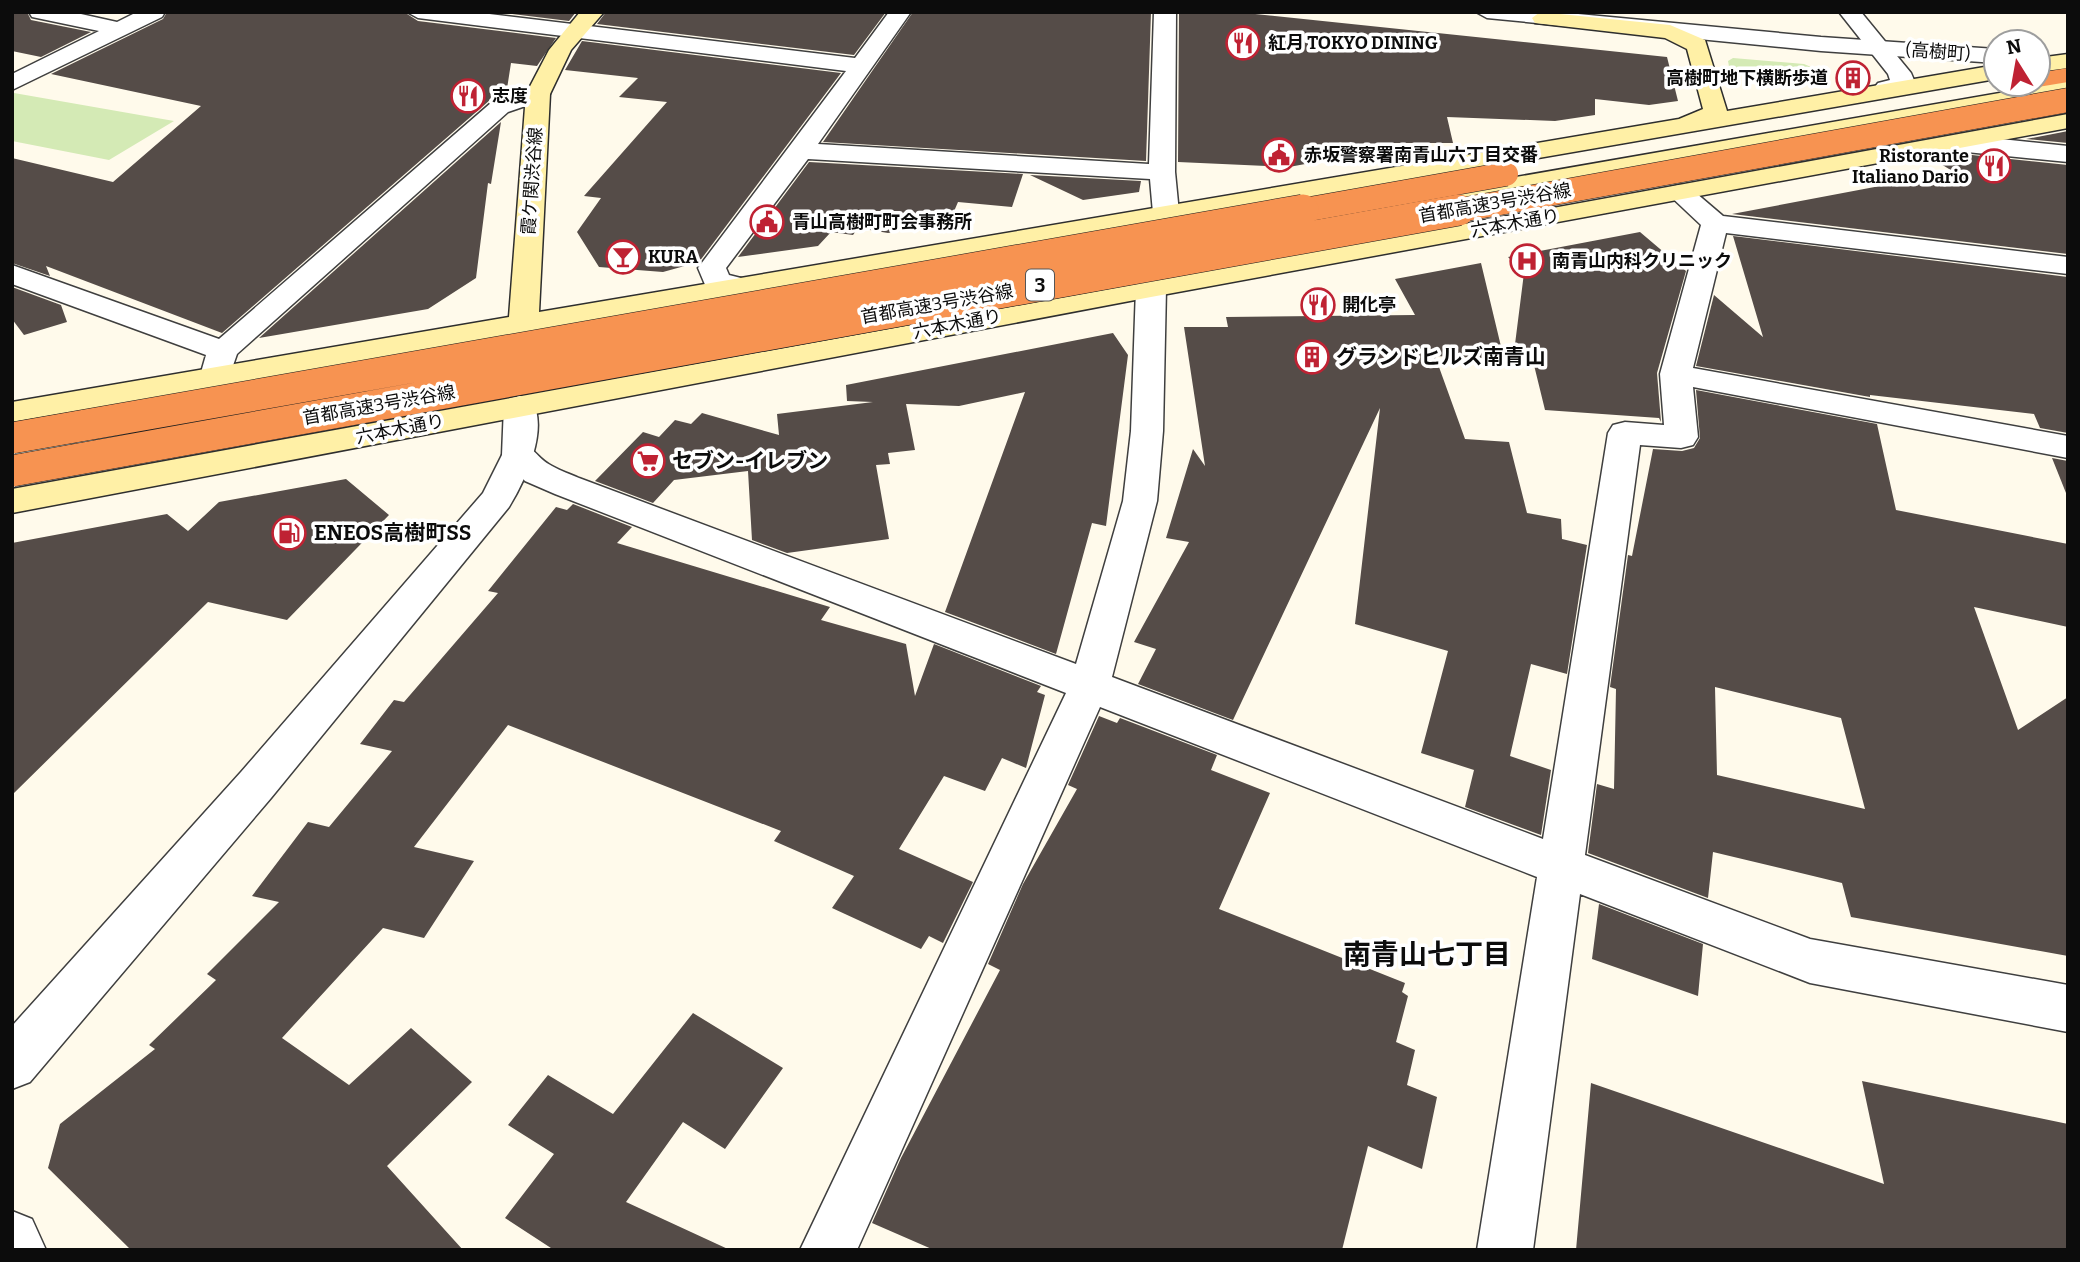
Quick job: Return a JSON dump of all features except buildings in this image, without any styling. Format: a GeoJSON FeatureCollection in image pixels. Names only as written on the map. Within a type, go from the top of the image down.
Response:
{"type":"FeatureCollection","features":[{"type":"Feature","properties":{"kind":"highway","name":"首都高速3号渋谷線"},"geometry":{"type":"LineString","coordinates":[[12,438],[1982,90]]}},
{"type":"Feature","properties":{"kind":"highway","name":"首都高速3号渋谷線"},"geometry":{"type":"LineString","coordinates":[[14,494],[2068,100]]}},
{"type":"Feature","properties":{"kind":"main road","name":"霞ケ関渋谷線"},"geometry":{"type":"LineString","coordinates":[[520,406],[538,94],[551,62],[573,32],[593,12]]}},
{"type":"Feature","properties":{"kind":"main road"},"geometry":{"type":"LineString","coordinates":[[1543,18],[1670,32],[1697,45],[1716,111],[1706,117],[1670,126]]}},
{"type":"Feature","properties":{"kind":"main road"},"geometry":{"type":"LineString","coordinates":[[12,412],[219,364],[523,326],[1886,88],[1982,74]]}},
{"type":"Feature","properties":{"kind":"main road"},"geometry":{"type":"LineString","coordinates":[[12,425],[47,443],[2068,88]]}},
{"type":"Feature","properties":{"kind":"main road","name":"六本木通り"},"geometry":{"type":"LineString","coordinates":[[14,494],[520,406],[2068,121]]}},
{"type":"Feature","properties":{"kind":"main road"},"geometry":{"type":"LineString","coordinates":[[522,360],[589,359],[902,302],[1009,314]]}},
{"type":"Feature","properties":{"kind":"street"},"geometry":{"type":"LineString","coordinates":[[40,12],[120,29]]}},
{"type":"Feature","properties":{"kind":"street"},"geometry":{"type":"LineString","coordinates":[[12,83],[153,12]]}},
{"type":"Feature","properties":{"kind":"street"},"geometry":{"type":"LineString","coordinates":[[418,12],[862,66]]}},
{"type":"Feature","properties":{"kind":"street"},"geometry":{"type":"LineString","coordinates":[[743,287],[716,281],[712,268],[801,151],[900,12]]}},
{"type":"Feature","properties":{"kind":"street"},"geometry":{"type":"LineString","coordinates":[[1165,12],[1162,172],[1166,213]]}},
{"type":"Feature","properties":{"kind":"street","name":"(高樹町)"},"geometry":{"type":"LineString","coordinates":[[1487,12],[1821,44],[1982,55]]}},
{"type":"Feature","properties":{"kind":"street","name":"(高樹町)"},"geometry":{"type":"LineString","coordinates":[[1858,21],[1902,80],[1898,85],[1886,88]]}},
{"type":"Feature","properties":{"kind":"street"},"geometry":{"type":"LineString","coordinates":[[12,274],[219,364],[500,107],[538,94]]}},
{"type":"Feature","properties":{"kind":"street"},"geometry":{"type":"LineString","coordinates":[[1945,144],[1964,142],[2068,154]]}},
{"type":"Feature","properties":{"kind":"street"},"geometry":{"type":"LineString","coordinates":[[801,151],[1162,172]]}},
{"type":"Feature","properties":{"kind":"street"},"geometry":{"type":"LineString","coordinates":[[1680,193],[1715,223],[2068,266]]}},
{"type":"Feature","properties":{"kind":"street"},"geometry":{"type":"LineString","coordinates":[[1505,1250],[1625,433],[1681,437],[1675,374],[1715,223]]}},
{"type":"Feature","properties":{"kind":"street"},"geometry":{"type":"LineString","coordinates":[[828,1250],[1089,687],[1140,502],[1147,430],[1151,288]]}},
{"type":"Feature","properties":{"kind":"street"},"geometry":{"type":"LineString","coordinates":[[1675,374],[2068,447]]}},
{"type":"Feature","properties":{"kind":"street"},"geometry":{"type":"LineString","coordinates":[[12,1064],[256,785],[497,499],[519,455],[520,406]]}},
{"type":"Feature","properties":{"kind":"street"},"geometry":{"type":"LineString","coordinates":[[519,455],[537,473],[568,486],[1810,961],[2068,1009]]}},
{"type":"Feature","properties":{"kind":"street"},"geometry":{"type":"LineString","coordinates":[[12,1239],[18,1250]]}},
{"type":"Feature","properties":{"kind":"green space"},"geometry":{"type":"Polygon","coordinates":[[[1733,58],[1804,64],[1811,67],[1814,76],[1799,81],[1780,70],[1731,77],[1728,61],[1733,58]]]}},
{"type":"Feature","properties":{"kind":"green space"},"geometry":{"type":"Polygon","coordinates":[[[12,93],[174,121],[109,160],[12,141],[12,93]]]}},
{"type":"Feature","properties":{"kind":"place","name":"紅月 TOKYO DINING"},"geometry":{"type":"Point","coordinates":[1243,43]}},
{"type":"Feature","properties":{"kind":"place","name":"高樹町地下横断歩道"},"geometry":{"type":"Point","coordinates":[1853,78]}},
{"type":"Feature","properties":{"kind":"place","name":"志度"},"geometry":{"type":"Point","coordinates":[468,96]}},
{"type":"Feature","properties":{"kind":"place","name":"赤坂警察署南青山六丁目交番"},"geometry":{"type":"Point","coordinates":[1279,155]}},
{"type":"Feature","properties":{"kind":"place","name":"Ristorante Italiano Dario"},"geometry":{"type":"Point","coordinates":[1994,166]}},
{"type":"Feature","properties":{"kind":"place","name":"青山高樹町町会事務所"},"geometry":{"type":"Point","coordinates":[767,222]}},
{"type":"Feature","properties":{"kind":"place","name":"KURA"},"geometry":{"type":"Point","coordinates":[623,257]}},
{"type":"Feature","properties":{"kind":"place","name":"南青山内科クリニック"},"geometry":{"type":"Point","coordinates":[1527,261]}},
{"type":"Feature","properties":{"kind":"place","name":"開化亭"},"geometry":{"type":"Point","coordinates":[1318,305]}},
{"type":"Feature","properties":{"kind":"place","name":"グランドヒルズ南青山"},"geometry":{"type":"Point","coordinates":[1312,357]}},
{"type":"Feature","properties":{"kind":"place","name":"セブン-イレブン"},"geometry":{"type":"Point","coordinates":[648,461]}},
{"type":"Feature","properties":{"kind":"place","name":"ENEOS高樹町SS"},"geometry":{"type":"Point","coordinates":[289,533]}},
{"type":"Feature","properties":{"kind":"district","name":"南青山七丁目"},"geometry":{"type":"Point","coordinates":[1427,954]}}]}
